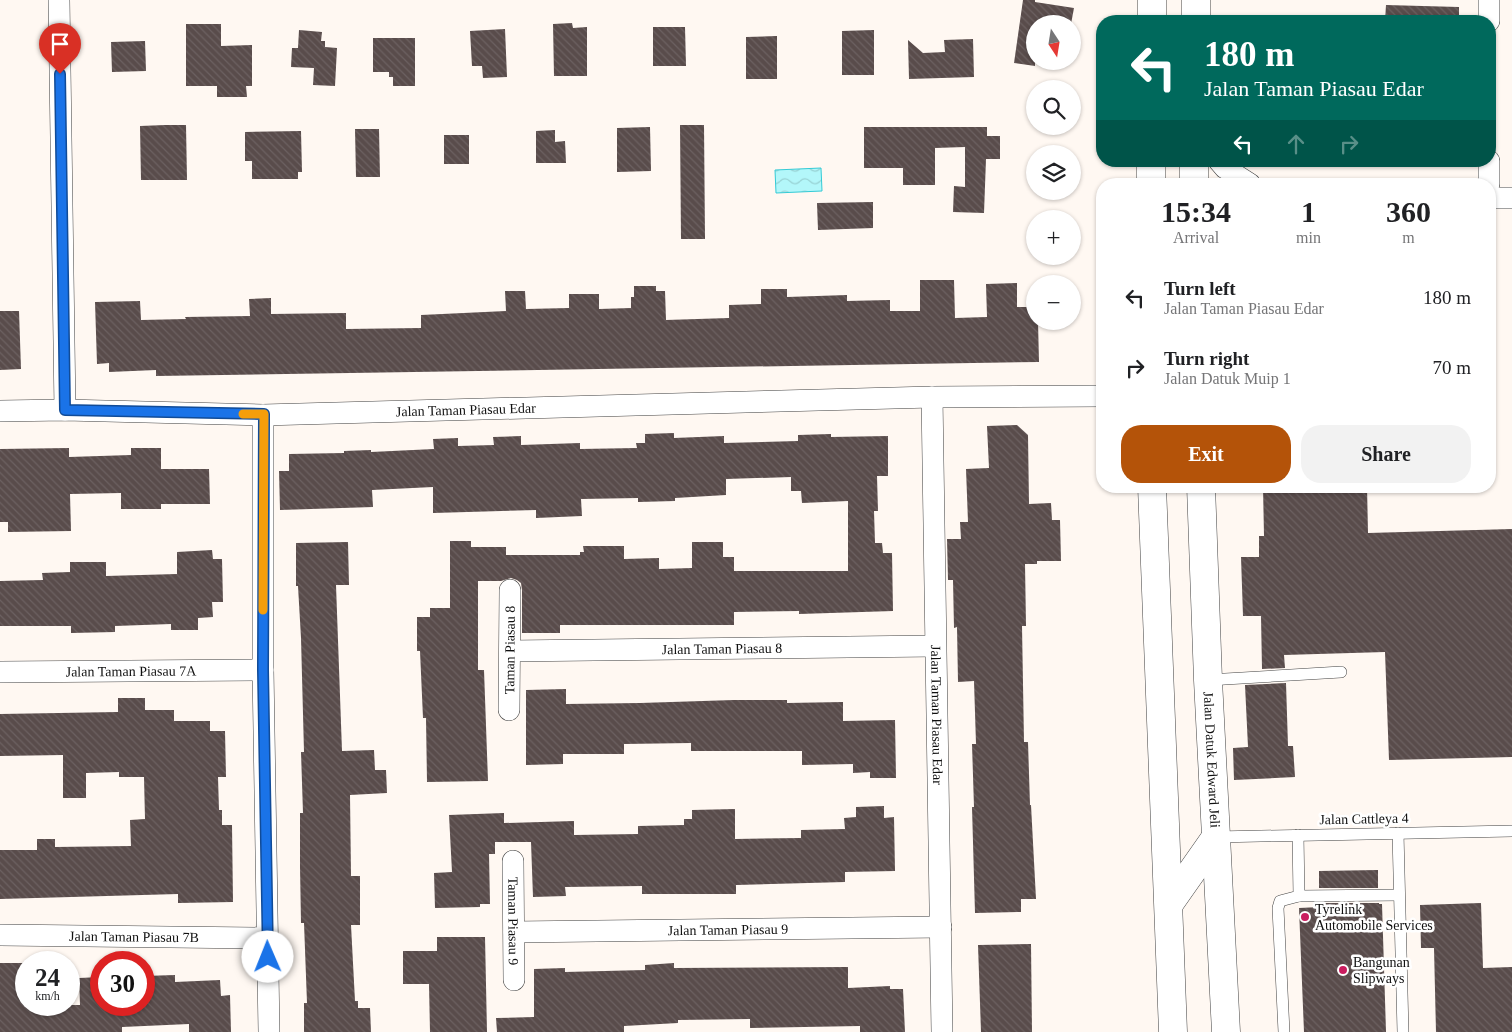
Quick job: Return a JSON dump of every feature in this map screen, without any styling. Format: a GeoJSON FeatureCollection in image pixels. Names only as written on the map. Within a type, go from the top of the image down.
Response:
{"type":"FeatureCollection","features":[{"type":"Feature","properties":{"kind":"street"},"geometry":{"type":"LineString","coordinates":[[59,0],[65,410]]}},
{"type":"Feature","properties":{"kind":"street"},"geometry":{"type":"LineString","coordinates":[[1152,0],[1152,15]]}},
{"type":"Feature","properties":{"kind":"street"},"geometry":{"type":"LineString","coordinates":[[1196,0],[1196,15]]}},
{"type":"Feature","properties":{"kind":"street"},"geometry":{"type":"LineString","coordinates":[[1489,0],[1489,15]]}},
{"type":"Feature","properties":{"kind":"street"},"geometry":{"type":"LineString","coordinates":[[1224,167],[1241,178]]}},
{"type":"Feature","properties":{"kind":"street"},"geometry":{"type":"LineString","coordinates":[[1496,198],[1512,198]]}},
{"type":"Feature","properties":{"kind":"street","name":"Jalan Taman Piasau Edar"},"geometry":{"type":"LineString","coordinates":[[0,412],[65,410],[264,414],[932,397],[1096,396]]}},
{"type":"Feature","properties":{"kind":"street","name":"Jalan Taman Piasau Edar"},"geometry":{"type":"LineString","coordinates":[[932,397],[942,1032]]}},
{"type":"Feature","properties":{"kind":"street"},"geometry":{"type":"LineString","coordinates":[[264,414],[263,670],[269,1032]]}},
{"type":"Feature","properties":{"kind":"street"},"geometry":{"type":"LineString","coordinates":[[1152,493],[1173,1032]]}},
{"type":"Feature","properties":{"kind":"street","name":"Jalan Datuk Edward Jeli"},"geometry":{"type":"LineString","coordinates":[[1201,493],[1208,680],[1226,1032]]}},
{"type":"Feature","properties":{"kind":"street","name":"Taman Piasau 8"},"geometry":{"type":"LineString","coordinates":[[509,710],[510,590]]}},
{"type":"Feature","properties":{"kind":"street","name":"Jalan Taman Piasau 8"},"geometry":{"type":"LineString","coordinates":[[510,651],[935,646]]}},
{"type":"Feature","properties":{"kind":"street","name":"Jalan Taman Piasau 7A"},"geometry":{"type":"LineString","coordinates":[[0,672],[263,670]]}},
{"type":"Feature","properties":{"kind":"street"},"geometry":{"type":"LineString","coordinates":[[1169,904],[1216,837]]}},
{"type":"Feature","properties":{"kind":"street","name":"Taman Piasau 9"},"geometry":{"type":"LineString","coordinates":[[512,861],[514,980]]}},
{"type":"Feature","properties":{"kind":"street","name":"Jalan Taman Piasau 9"},"geometry":{"type":"LineString","coordinates":[[514,932],[941,927]]}},
{"type":"Feature","properties":{"kind":"street","name":"Jalan Taman Piasau 7B"},"geometry":{"type":"LineString","coordinates":[[0,935],[267,938]]}},
{"type":"Feature","properties":{"kind":"lane"},"geometry":{"type":"LineString","coordinates":[[1208,680],[1341,672]]}},
{"type":"Feature","properties":{"kind":"lane","name":"Jalan Cattleya 4"},"geometry":{"type":"LineString","coordinates":[[1216,837],[1512,831]]}},
{"type":"Feature","properties":{"kind":"lane"},"geometry":{"type":"LineString","coordinates":[[1398,834],[1403,1032]]}},
{"type":"Feature","properties":{"kind":"lane"},"geometry":{"type":"LineString","coordinates":[[1298,835],[1299,896]]}},
{"type":"Feature","properties":{"kind":"lane"},"geometry":{"type":"LineString","coordinates":[[1284,1032],[1278,908],[1280,901],[1299,896],[1399,895]]}},
{"type":"Feature","properties":{"kind":"water"},"geometry":{"type":"Polygon","coordinates":[[[821,168],[822,191],[776,193],[775,170],[821,168]]]}},
{"type":"Feature","properties":{"kind":"building"},"geometry":{"type":"Polygon","coordinates":[[[1023,0],[1035,0],[1035,2],[1074,8],[1073,15],[1026,15],[1026,65],[1014,63],[1023,0]]]}},
{"type":"Feature","properties":{"kind":"building"},"geometry":{"type":"Polygon","coordinates":[[[1386,5],[1459,7],[1459,15],[1385,15],[1386,5]]]}},
{"type":"Feature","properties":{"kind":"building"},"geometry":{"type":"Polygon","coordinates":[[[572,23],[573,28],[587,27],[587,76],[554,76],[553,24],[572,23]]]}},
{"type":"Feature","properties":{"kind":"building"},"geometry":{"type":"Polygon","coordinates":[[[186,24],[221,24],[221,46],[252,45],[252,86],[246,86],[247,97],[217,97],[217,86],[186,86],[186,24]]]}},
{"type":"Feature","properties":{"kind":"building"},"geometry":{"type":"Polygon","coordinates":[[[653,27],[685,27],[686,66],[653,66],[653,27]]]}},
{"type":"Feature","properties":{"kind":"building"},"geometry":{"type":"Polygon","coordinates":[[[505,29],[507,77],[483,78],[482,66],[472,66],[470,31],[505,29]]]}},
{"type":"Feature","properties":{"kind":"building"},"geometry":{"type":"Polygon","coordinates":[[[299,30],[322,32],[321,41],[325,41],[325,47],[337,48],[335,86],[313,85],[314,68],[291,67],[292,48],[298,48],[299,30]]]}},
{"type":"Feature","properties":{"kind":"building"},"geometry":{"type":"Polygon","coordinates":[[[874,30],[874,75],[842,75],[842,31],[874,30]]]}},
{"type":"Feature","properties":{"kind":"building"},"geometry":{"type":"Polygon","coordinates":[[[777,36],[777,79],[746,79],[746,37],[777,36]]]}},
{"type":"Feature","properties":{"kind":"building"},"geometry":{"type":"Polygon","coordinates":[[[373,38],[415,38],[415,86],[393,86],[393,77],[389,77],[389,72],[373,72],[373,38]]]}},
{"type":"Feature","properties":{"kind":"building"},"geometry":{"type":"Polygon","coordinates":[[[973,39],[974,77],[909,79],[908,40],[923,53],[945,52],[944,40],[973,39]]]}},
{"type":"Feature","properties":{"kind":"building"},"geometry":{"type":"Polygon","coordinates":[[[145,41],[146,71],[112,72],[111,42],[145,41]]]}},
{"type":"Feature","properties":{"kind":"building"},"geometry":{"type":"Polygon","coordinates":[[[186,125],[187,180],[141,180],[140,126],[186,125]]]}},
{"type":"Feature","properties":{"kind":"building"},"geometry":{"type":"Polygon","coordinates":[[[680,125],[704,125],[705,239],[681,239],[680,125]]]}},
{"type":"Feature","properties":{"kind":"building"},"geometry":{"type":"Polygon","coordinates":[[[650,127],[651,171],[617,172],[617,128],[650,127]]]}},
{"type":"Feature","properties":{"kind":"building"},"geometry":{"type":"Polygon","coordinates":[[[864,127],[987,127],[987,136],[1000,136],[1000,159],[986,159],[984,213],[953,212],[954,186],[965,187],[965,147],[935,148],[935,185],[903,185],[903,168],[864,168],[864,127]]]}},
{"type":"Feature","properties":{"kind":"building"},"geometry":{"type":"Polygon","coordinates":[[[355,129],[379,129],[380,177],[356,177],[355,129]]]}},
{"type":"Feature","properties":{"kind":"building"},"geometry":{"type":"Polygon","coordinates":[[[555,130],[555,142],[565,141],[566,163],[536,163],[536,131],[555,130]]]}},
{"type":"Feature","properties":{"kind":"building"},"geometry":{"type":"Polygon","coordinates":[[[301,131],[302,172],[298,172],[298,179],[252,179],[252,161],[245,161],[245,132],[301,131]]]}},
{"type":"Feature","properties":{"kind":"building"},"geometry":{"type":"Polygon","coordinates":[[[444,135],[469,135],[469,164],[444,164],[444,135]]]}},
{"type":"Feature","properties":{"kind":"building"},"geometry":{"type":"Polygon","coordinates":[[[873,202],[873,228],[818,230],[817,203],[873,202]]]}},
{"type":"Feature","properties":{"kind":"building"},"geometry":{"type":"Polygon","coordinates":[[[920,280],[954,280],[955,318],[987,317],[986,284],[1017,283],[1017,307],[1026,307],[1026,330],[1038,330],[1039,362],[156,376],[156,370],[109,372],[109,363],[97,364],[95,302],[140,301],[141,320],[186,319],[185,317],[250,316],[249,299],[271,298],[271,314],[346,313],[346,329],[421,328],[421,315],[506,311],[505,291],[525,291],[526,309],[569,308],[569,294],[599,294],[599,309],[631,308],[634,286],[656,286],[656,291],[665,291],[666,320],[729,318],[729,305],[761,304],[761,289],[787,289],[787,297],[847,295],[847,301],[890,300],[890,311],[920,311],[920,280]]]}},
{"type":"Feature","properties":{"kind":"building"},"geometry":{"type":"Polygon","coordinates":[[[0,311],[19,311],[21,369],[0,370],[0,311]]]}},
{"type":"Feature","properties":{"kind":"building"},"geometry":{"type":"Polygon","coordinates":[[[1017,425],[1028,435],[1029,504],[1051,503],[1052,520],[1060,520],[1061,561],[1037,561],[1037,564],[1025,564],[1026,626],[1022,626],[1024,742],[1028,742],[1036,899],[1021,899],[1021,912],[975,913],[972,807],[974,807],[972,744],[976,744],[974,681],[958,682],[957,627],[954,628],[953,580],[948,580],[947,539],[961,539],[960,522],[968,522],[966,469],[989,468],[987,426],[1017,425]]]}},
{"type":"Feature","properties":{"kind":"building"},"geometry":{"type":"Polygon","coordinates":[[[674,433],[674,438],[724,436],[724,443],[798,441],[798,435],[831,434],[831,437],[888,436],[888,476],[877,476],[878,511],[874,511],[875,543],[882,543],[883,553],[892,553],[893,611],[799,614],[799,611],[734,612],[734,625],[560,625],[560,633],[522,633],[521,583],[511,578],[501,581],[478,581],[478,670],[484,670],[488,781],[427,782],[426,718],[423,718],[420,651],[417,651],[417,617],[430,617],[430,608],[450,608],[450,541],[471,541],[471,547],[506,547],[506,555],[580,555],[580,552],[584,552],[583,546],[624,546],[624,559],[659,558],[659,569],[692,568],[692,542],[723,542],[723,557],[734,557],[734,571],[848,571],[848,501],[802,503],[801,491],[791,491],[791,477],[726,479],[726,495],[675,498],[675,501],[638,502],[638,498],[581,499],[582,516],[536,518],[536,510],[433,513],[433,487],[372,490],[373,507],[280,510],[279,471],[289,471],[289,454],[434,449],[433,439],[458,438],[458,446],[494,445],[493,437],[521,436],[521,445],[580,443],[580,449],[637,448],[636,443],[645,443],[645,434],[674,433]]]}},
{"type":"Feature","properties":{"kind":"building"},"geometry":{"type":"Polygon","coordinates":[[[69,448],[69,457],[131,455],[131,448],[161,448],[161,469],[209,469],[210,504],[161,504],[161,509],[121,509],[121,493],[70,494],[71,531],[8,532],[8,522],[0,522],[0,449],[69,448]]]}},
{"type":"Feature","properties":{"kind":"building"},"geometry":{"type":"Polygon","coordinates":[[[1263,493],[1367,493],[1368,533],[1512,529],[1512,757],[1389,760],[1385,652],[1284,655],[1285,668],[1262,669],[1261,616],[1243,616],[1241,557],[1259,557],[1259,536],[1264,536],[1263,493]]]}},
{"type":"Feature","properties":{"kind":"building"},"geometry":{"type":"Polygon","coordinates":[[[348,542],[349,585],[336,585],[342,751],[374,750],[375,770],[386,770],[387,793],[350,795],[351,876],[360,876],[360,925],[351,925],[355,1001],[358,1001],[358,1008],[370,1008],[371,1032],[304,1032],[304,1003],[307,1003],[304,923],[301,923],[300,813],[303,813],[301,752],[304,752],[301,638],[298,586],[296,586],[296,543],[348,542]]]}},
{"type":"Feature","properties":{"kind":"building"},"geometry":{"type":"Polygon","coordinates":[[[212,550],[213,559],[222,559],[223,602],[212,602],[213,617],[198,618],[198,630],[171,630],[171,624],[115,626],[115,632],[71,633],[71,626],[0,626],[0,581],[43,580],[42,573],[70,572],[70,562],[106,562],[106,576],[177,574],[177,552],[212,550]]]}},
{"type":"Feature","properties":{"kind":"building"},"geometry":{"type":"Polygon","coordinates":[[[1286,683],[1288,746],[1293,746],[1295,777],[1234,780],[1233,748],[1248,747],[1245,685],[1286,683]]]}},
{"type":"Feature","properties":{"kind":"building"},"geometry":{"type":"Polygon","coordinates":[[[566,689],[566,704],[734,700],[787,700],[787,703],[843,702],[843,721],[895,720],[896,778],[870,778],[870,772],[853,773],[853,764],[802,765],[802,751],[691,751],[691,743],[624,744],[624,754],[563,754],[563,764],[526,765],[526,690],[566,689]]]}},
{"type":"Feature","properties":{"kind":"building"},"geometry":{"type":"Polygon","coordinates":[[[118,698],[145,698],[145,710],[174,710],[174,721],[210,721],[210,731],[225,731],[226,777],[218,777],[219,810],[222,810],[222,825],[232,825],[233,902],[178,903],[178,894],[0,899],[0,850],[37,850],[37,839],[55,839],[55,847],[131,846],[130,820],[145,819],[144,777],[119,777],[119,772],[86,773],[86,798],[63,798],[63,755],[0,756],[0,714],[118,712],[118,698]]]}},
{"type":"Feature","properties":{"kind":"building"},"geometry":{"type":"Polygon","coordinates":[[[884,806],[884,818],[894,817],[895,871],[845,872],[845,882],[736,885],[736,894],[642,894],[642,886],[565,887],[566,896],[533,897],[531,842],[495,842],[495,854],[489,854],[490,904],[480,904],[480,907],[435,908],[434,873],[452,872],[449,815],[504,813],[504,823],[574,821],[574,835],[638,834],[638,826],[684,825],[684,819],[692,819],[692,810],[735,809],[735,839],[801,838],[801,830],[845,829],[844,818],[856,817],[856,807],[884,806]]]}},
{"type":"Feature","properties":{"kind":"building"},"geometry":{"type":"Polygon","coordinates":[[[1378,870],[1378,888],[1319,888],[1319,871],[1378,870]]]}},
{"type":"Feature","properties":{"kind":"building","name":"Bangunan Slipways"},"geometry":{"type":"Polygon","coordinates":[[[1320,903],[1382,904],[1386,1032],[1304,1032],[1299,908],[1320,907],[1320,903]]]}},
{"type":"Feature","properties":{"kind":"building"},"geometry":{"type":"Polygon","coordinates":[[[1481,903],[1483,968],[1512,967],[1512,1032],[1436,1032],[1434,948],[1421,948],[1420,905],[1481,903]]]}},
{"type":"Feature","properties":{"kind":"building"},"geometry":{"type":"Polygon","coordinates":[[[437,937],[485,937],[487,1032],[430,1032],[429,984],[403,984],[403,951],[437,951],[437,937]]]}},
{"type":"Feature","properties":{"kind":"building"},"geometry":{"type":"Polygon","coordinates":[[[1031,944],[1032,1032],[981,1032],[978,945],[1031,944]]]}},
{"type":"Feature","properties":{"kind":"building"},"geometry":{"type":"Polygon","coordinates":[[[0,963],[15,963],[15,1016],[80,1016],[80,978],[90,978],[90,1016],[155,1016],[155,976],[175,975],[175,982],[220,980],[221,996],[230,995],[231,1032],[189,1032],[189,1024],[122,1027],[122,1032],[0,1032],[0,963]]]}},
{"type":"Feature","properties":{"kind":"building"},"geometry":{"type":"Polygon","coordinates":[[[674,963],[674,968],[848,967],[848,988],[890,986],[890,989],[903,989],[905,1032],[860,1032],[860,1026],[750,1028],[750,1019],[678,1020],[678,1023],[624,1026],[624,1032],[497,1032],[496,1018],[534,1017],[534,969],[565,968],[565,972],[645,970],[645,965],[674,963]]]}},
{"type":"Feature","properties":{"kind":"slow traffic"},"geometry":{"type":"LineString","coordinates":[[243,414],[264,414],[263,610]]}},
{"type":"Feature","properties":{"kind":"place","name":"Tyrelink Automobile Services"},"geometry":{"type":"Point","coordinates":[1305,917]}},
{"type":"Feature","properties":{"kind":"place","name":"Bangunan Slipways"},"geometry":{"type":"Point","coordinates":[1343,970]}},
{"type":"Feature","properties":{"kind":"route"},"geometry":{"type":"LineString","coordinates":[[60,74],[65,410],[264,414],[263,670],[268,957]]}}]}
